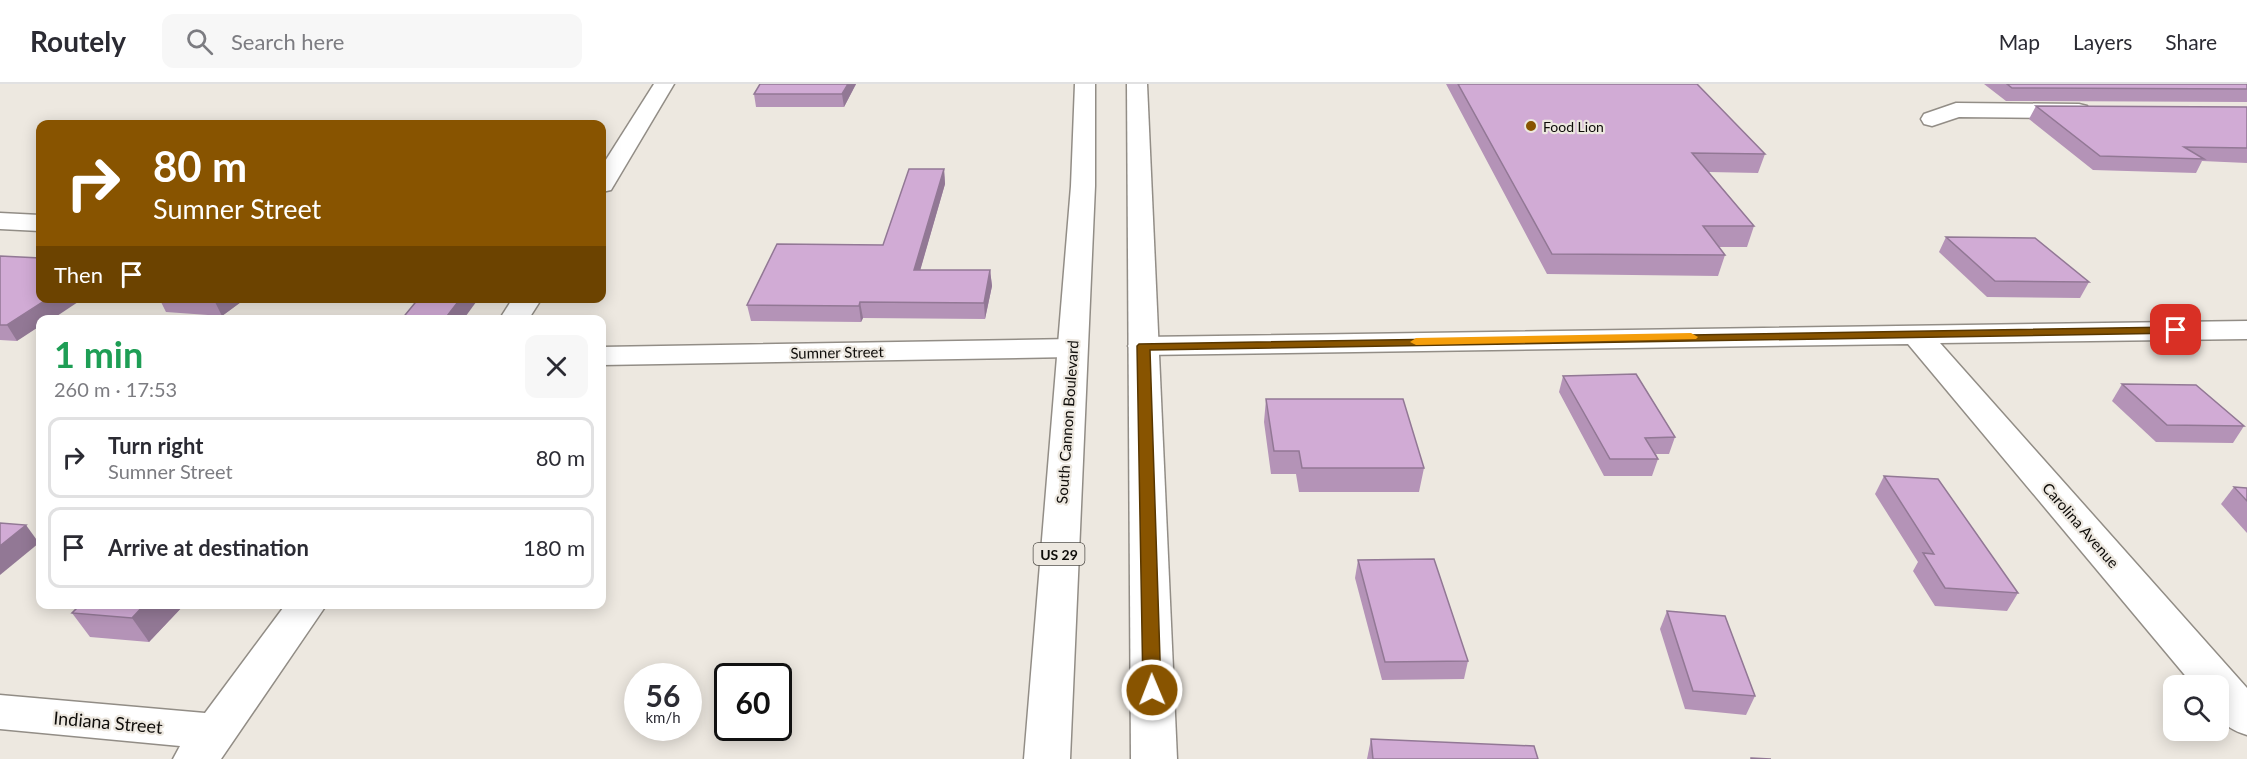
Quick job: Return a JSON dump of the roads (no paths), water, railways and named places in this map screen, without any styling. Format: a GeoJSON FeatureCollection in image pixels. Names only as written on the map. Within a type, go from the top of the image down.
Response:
{"type":"FeatureCollection","features":[{"type":"Feature","properties":{"kind":"street"},"geometry":{"type":"LineString","coordinates":[[606,178],[664,84]]}},
{"type":"Feature","properties":{"kind":"street","name":"South Cannon Boulevard"},"geometry":{"type":"LineString","coordinates":[[1047,759],[1083,186],[1085,84]]}},
{"type":"Feature","properties":{"kind":"street"},"geometry":{"type":"LineString","coordinates":[[1137,84],[1154,759]]}},
{"type":"Feature","properties":{"kind":"street"},"geometry":{"type":"LineString","coordinates":[[1932,119],[1956,110],[2096,111]]}},
{"type":"Feature","properties":{"kind":"street"},"geometry":{"type":"LineString","coordinates":[[0,221],[36,223]]}},
{"type":"Feature","properties":{"kind":"street"},"geometry":{"type":"LineString","coordinates":[[1143,346],[1915,333],[2247,330]]}},
{"type":"Feature","properties":{"kind":"street","name":"Carolina Avenue"},"geometry":{"type":"LineString","coordinates":[[1915,333],[2247,718]]}},
{"type":"Feature","properties":{"kind":"street","name":"Sumner Street"},"geometry":{"type":"LineString","coordinates":[[606,356],[1072,348]]}},
{"type":"Feature","properties":{"kind":"street"},"geometry":{"type":"LineString","coordinates":[[206,746],[304,609]]}},
{"type":"Feature","properties":{"kind":"street","name":"Indiana Street"},"geometry":{"type":"LineString","coordinates":[[0,712],[206,746]]}},
{"type":"Feature","properties":{"kind":"place","name":"Food Lion"},"geometry":{"type":"Point","coordinates":[1531,126]}}]}
